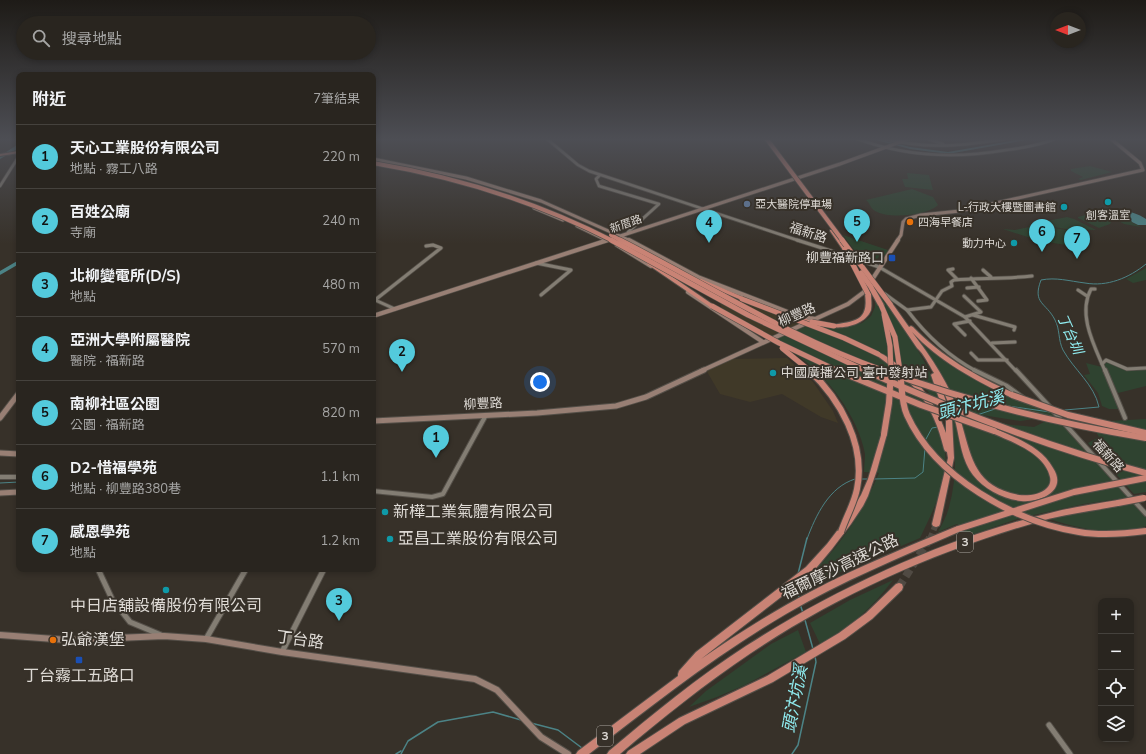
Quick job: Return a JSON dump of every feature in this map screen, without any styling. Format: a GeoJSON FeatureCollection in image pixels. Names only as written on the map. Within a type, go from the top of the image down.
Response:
{"type":"FeatureCollection","features":[{"type":"Feature","properties":{"kind":"highway"},"geometry":{"type":"LineString","coordinates":[[426,173],[504,195],[568,219],[621,240],[704,282],[742,299],[778,314],[845,338],[878,354],[896,365],[917,385],[931,402],[945,424]]}},
{"type":"Feature","properties":{"kind":"highway"},"geometry":{"type":"LineString","coordinates":[[790,173],[845,249],[890,321],[896,338],[906,414],[923,444],[951,473],[980,494],[1003,506],[1046,524],[1078,532],[1115,535],[1134,535],[1146,531]]}},
{"type":"Feature","properties":{"kind":"highway"},"geometry":{"type":"LineString","coordinates":[[712,306],[802,355],[867,384],[939,414],[994,432],[1023,444],[1045,461],[1052,472],[1054,483],[1051,490],[1041,497],[1034,499],[1016,498],[1000,492],[980,479],[972,469],[966,457],[962,440],[958,420],[938,373],[890,304],[791,173]]}},
{"type":"Feature","properties":{"kind":"highway"},"geometry":{"type":"LineString","coordinates":[[621,240],[712,306],[792,356],[817,378],[839,407],[855,444],[858,480],[851,507],[841,532]]}},
{"type":"Feature","properties":{"kind":"highway"},"geometry":{"type":"LineString","coordinates":[[621,240],[759,316],[854,360],[930,387],[1022,413],[1070,425],[1146,438]]}},
{"type":"Feature","properties":{"kind":"highway"},"geometry":{"type":"LineString","coordinates":[[621,240],[771,327],[883,379],[1031,438],[1107,464],[1146,474]]}},
{"type":"Feature","properties":{"kind":"highway"},"geometry":{"type":"LineString","coordinates":[[742,299],[815,323],[840,326],[858,321],[867,314],[870,306],[870,300],[866,287],[845,252],[845,249]]}},
{"type":"Feature","properties":{"kind":"highway"},"geometry":{"type":"LineString","coordinates":[[890,304],[915,333],[943,357],[977,379],[1012,395],[1068,414],[1146,433]]}},
{"type":"Feature","properties":{"kind":"highway"},"geometry":{"type":"LineString","coordinates":[[674,683],[699,656],[809,570],[841,532],[860,504],[873,473],[890,404],[893,362],[890,339],[881,305]]}},
{"type":"Feature","properties":{"kind":"highway"},"geometry":{"type":"LineString","coordinates":[[918,344],[937,381],[952,458],[936,524]]}},
{"type":"Feature","properties":{"kind":"highway","name":"福爾摩沙高速公路"},"geometry":{"type":"LineString","coordinates":[[581,754],[674,683],[778,614],[814,594],[958,529],[1038,502],[1103,486],[1146,478]]}},
{"type":"Feature","properties":{"kind":"highway","name":"福爾摩沙高速公路"},"geometry":{"type":"LineString","coordinates":[[612,754],[639,731],[748,650],[820,607],[854,589],[955,545],[1042,517],[1145,498]]}},
{"type":"Feature","properties":{"kind":"highway"},"geometry":{"type":"LineString","coordinates":[[632,754],[660,734],[693,715],[770,679],[825,646],[869,616],[899,587]]}},
{"type":"Feature","properties":{"kind":"street"},"geometry":{"type":"LineString","coordinates":[[0,186],[8,173]]}},
{"type":"Feature","properties":{"kind":"street"},"geometry":{"type":"LineString","coordinates":[[418,173],[501,195],[572,223],[606,240],[660,272],[723,317],[764,342]]}},
{"type":"Feature","properties":{"kind":"street"},"geometry":{"type":"LineString","coordinates":[[443,173],[504,188],[560,209],[698,277],[798,316],[815,319]]}},
{"type":"Feature","properties":{"kind":"street","name":"福新路"},"geometry":{"type":"LineString","coordinates":[[596,173],[879,267],[936,299],[965,317],[992,343],[1146,514]]}},
{"type":"Feature","properties":{"kind":"street","name":"新厝路"},"geometry":{"type":"LineString","coordinates":[[376,315],[606,240],[621,240],[628,232],[811,173]]}},
{"type":"Feature","properties":{"kind":"street","name":"柳豐路"},"geometry":{"type":"LineString","coordinates":[[376,421],[486,415],[628,404],[815,319],[856,298],[864,292],[901,235],[903,222],[911,217],[960,211],[1076,184],[1134,173]]}},
{"type":"Feature","properties":{"kind":"street"},"geometry":{"type":"LineString","coordinates":[[600,175],[596,179],[599,186],[659,204],[628,232]]}},
{"type":"Feature","properties":{"kind":"street"},"geometry":{"type":"LineString","coordinates":[[376,299],[441,248],[433,245],[426,246]]}},
{"type":"Feature","properties":{"kind":"street"},"geometry":{"type":"LineString","coordinates":[[535,263],[571,270],[541,295]]}},
{"type":"Feature","properties":{"kind":"street"},"geometry":{"type":"LineString","coordinates":[[953,269],[948,270],[957,278]]}},
{"type":"Feature","properties":{"kind":"street"},"geometry":{"type":"LineString","coordinates":[[983,270],[992,277]]}},
{"type":"Feature","properties":{"kind":"street"},"geometry":{"type":"LineString","coordinates":[[907,310],[931,307],[942,291],[952,286],[951,282],[957,278],[992,277],[1006,279],[1032,276]]}},
{"type":"Feature","properties":{"kind":"street"},"geometry":{"type":"LineString","coordinates":[[872,278],[888,297],[902,304],[923,332],[949,355],[978,373],[1013,388],[1021,397],[1053,410]]}},
{"type":"Feature","properties":{"kind":"street"},"geometry":{"type":"LineString","coordinates":[[971,278],[987,300],[978,301]]}},
{"type":"Feature","properties":{"kind":"street"},"geometry":{"type":"LineString","coordinates":[[967,288],[979,287]]}},
{"type":"Feature","properties":{"kind":"street"},"geometry":{"type":"LineString","coordinates":[[1095,289],[1091,289],[1086,298],[1088,332],[1125,418]]}},
{"type":"Feature","properties":{"kind":"street"},"geometry":{"type":"LineString","coordinates":[[1078,290],[1087,296]]}},
{"type":"Feature","properties":{"kind":"street"},"geometry":{"type":"LineString","coordinates":[[964,296],[981,312],[965,317]]}},
{"type":"Feature","properties":{"kind":"street"},"geometry":{"type":"LineString","coordinates":[[376,300],[396,309]]}},
{"type":"Feature","properties":{"kind":"street"},"geometry":{"type":"LineString","coordinates":[[973,315],[1008,323],[1015,327],[1014,330]]}},
{"type":"Feature","properties":{"kind":"street"},"geometry":{"type":"LineString","coordinates":[[965,335],[954,324],[970,321]]}},
{"type":"Feature","properties":{"kind":"street"},"geometry":{"type":"LineString","coordinates":[[992,343],[1015,342]]}},
{"type":"Feature","properties":{"kind":"street"},"geometry":{"type":"LineString","coordinates":[[971,353],[978,360],[1007,360]]}},
{"type":"Feature","properties":{"kind":"street"},"geometry":{"type":"LineString","coordinates":[[1102,364],[1106,360],[1127,369],[1146,368]]}},
{"type":"Feature","properties":{"kind":"street"},"geometry":{"type":"LineString","coordinates":[[0,418],[16,397]]}},
{"type":"Feature","properties":{"kind":"street"},"geometry":{"type":"LineString","coordinates":[[376,491],[432,497],[443,494],[486,415]]}},
{"type":"Feature","properties":{"kind":"street"},"geometry":{"type":"LineString","coordinates":[[0,454],[16,454]]}},
{"type":"Feature","properties":{"kind":"street"},"geometry":{"type":"LineString","coordinates":[[0,478],[16,477]]}},
{"type":"Feature","properties":{"kind":"street"},"geometry":{"type":"LineString","coordinates":[[0,492],[16,492]]}},
{"type":"Feature","properties":{"kind":"street"},"geometry":{"type":"LineString","coordinates":[[99,572],[112,599],[130,622],[164,636]]}},
{"type":"Feature","properties":{"kind":"street"},"geometry":{"type":"LineString","coordinates":[[206,639],[244,572]]}},
{"type":"Feature","properties":{"kind":"street"},"geometry":{"type":"LineString","coordinates":[[282,652],[322,572]]}},
{"type":"Feature","properties":{"kind":"street","name":"丁台路"},"geometry":{"type":"LineString","coordinates":[[0,635],[68,640],[164,636],[206,639],[282,652],[475,678],[497,690],[541,737],[567,754]]}},
{"type":"Feature","properties":{"kind":"street"},"geometry":{"type":"LineString","coordinates":[[1049,725],[1070,754]]}},
{"type":"Feature","properties":{"kind":"shaded area"},"geometry":{"type":"Polygon","coordinates":[[[713,283],[810,319],[770,337],[723,312],[713,283]]]}},
{"type":"Feature","properties":{"kind":"shaded area"},"geometry":{"type":"Polygon","coordinates":[[[787,358],[813,382],[833,411],[838,423],[821,417],[782,394],[750,402],[720,394],[706,370],[730,359],[787,358]]]}},
{"type":"Feature","properties":{"kind":"green space"},"geometry":{"type":"Polygon","coordinates":[[[907,173],[929,175],[933,190],[905,187],[902,179],[908,179],[907,173]]]}},
{"type":"Feature","properties":{"kind":"green space"},"geometry":{"type":"Polygon","coordinates":[[[1075,173],[1107,173],[1081,180],[1078,179],[1083,177],[1075,173]]]}},
{"type":"Feature","properties":{"kind":"green space"},"geometry":{"type":"Polygon","coordinates":[[[912,189],[933,197],[938,205],[925,212],[898,216],[875,211],[866,200],[912,189]]]}},
{"type":"Feature","properties":{"kind":"green space"},"geometry":{"type":"Polygon","coordinates":[[[1097,212],[1111,222],[1110,224],[1099,228],[1078,218],[1078,217],[1097,212]]]}},
{"type":"Feature","properties":{"kind":"green space"},"geometry":{"type":"Polygon","coordinates":[[[1110,212],[1125,215],[1133,223],[1141,227],[1124,224],[1110,216],[1110,212]]]}},
{"type":"Feature","properties":{"kind":"green space"},"geometry":{"type":"Polygon","coordinates":[[[1067,217],[1096,230],[1066,229],[1046,226],[1047,221],[1067,217]]]}},
{"type":"Feature","properties":{"kind":"green space"},"geometry":{"type":"Polygon","coordinates":[[[1029,225],[1041,232],[1043,242],[1003,229],[1015,230],[1029,227],[1029,225]]]}},
{"type":"Feature","properties":{"kind":"green space"},"geometry":{"type":"Polygon","coordinates":[[[1044,226],[1071,231],[1085,248],[1047,242],[1044,226]]]}},
{"type":"Feature","properties":{"kind":"green space"},"geometry":{"type":"Polygon","coordinates":[[[843,235],[888,250],[885,256],[880,255],[874,264],[861,259],[843,235]]]}},
{"type":"Feature","properties":{"kind":"green space"},"geometry":{"type":"Polygon","coordinates":[[[1146,268],[1146,280],[1133,283],[1126,279],[1146,268]]]}},
{"type":"Feature","properties":{"kind":"green space"},"geometry":{"type":"Polygon","coordinates":[[[874,282],[925,362],[939,396],[942,412],[927,390],[912,375],[883,355],[868,347],[866,349],[900,371],[913,384],[929,406],[941,432],[946,459],[945,472],[938,498],[920,538],[817,582],[812,574],[833,551],[850,527],[866,501],[879,473],[864,472],[865,454],[856,425],[848,411],[829,385],[807,363],[792,352],[771,341],[810,323],[844,328],[862,323],[871,316],[875,307],[875,299],[868,288],[874,282]]]}},
{"type":"Feature","properties":{"kind":"green space"},"geometry":{"type":"Polygon","coordinates":[[[913,333],[947,360],[984,383],[1010,396],[1040,406],[1057,416],[1020,421],[982,415],[971,421],[997,422],[1034,427],[1046,421],[1058,419],[1146,517],[1146,526],[1122,531],[1110,531],[1085,529],[1050,519],[1124,505],[1118,499],[1084,504],[1020,518],[968,536],[957,524],[938,532],[946,517],[949,507],[955,462],[953,432],[942,388],[957,426],[960,445],[967,446],[953,397],[938,370],[913,333]]]}},
{"type":"Feature","properties":{"kind":"green space"},"geometry":{"type":"Polygon","coordinates":[[[1105,362],[1109,362],[1129,370],[1146,369],[1146,386],[1118,393],[1104,365],[1105,362]]]}},
{"type":"Feature","properties":{"kind":"green space"},"geometry":{"type":"Polygon","coordinates":[[[1086,363],[1102,367],[1119,409],[1109,409],[1102,406],[1098,393],[1084,375],[1090,374],[1086,363]]]}},
{"type":"Feature","properties":{"kind":"green space"},"geometry":{"type":"Polygon","coordinates":[[[1146,419],[1146,492],[1134,494],[1088,443],[1099,437],[1093,427],[1072,423],[1146,419]]]}},
{"type":"Feature","properties":{"kind":"green space"},"geometry":{"type":"Polygon","coordinates":[[[893,580],[869,608],[851,624],[820,644],[810,623],[850,600],[893,580]]]}},
{"type":"Feature","properties":{"kind":"green space"},"geometry":{"type":"Polygon","coordinates":[[[798,630],[806,652],[745,685],[689,707],[706,691],[771,644],[798,630]]]}},
{"type":"Feature","properties":{"kind":"water"},"geometry":{"type":"Polygon","coordinates":[[[1114,211],[1127,211],[1139,215],[1146,219],[1146,225],[1138,225],[1132,222],[1125,215],[1114,211]]]}},
{"type":"Feature","properties":{"kind":"waterway"},"geometry":{"type":"LineString","coordinates":[[0,273],[16,264]]}},
{"type":"Feature","properties":{"kind":"waterway","name":"丁台圳"},"geometry":{"type":"LineString","coordinates":[[1065,410],[1099,407],[1093,391],[1063,350],[1055,320],[1039,298],[1038,294],[1041,280],[1057,279],[1101,284],[1125,277],[1146,264]]}},
{"type":"Feature","properties":{"kind":"waterway","name":"頭汴坑溪"},"geometry":{"type":"LineString","coordinates":[[1008,406],[1050,412]]}},
{"type":"Feature","properties":{"kind":"waterway","name":"頭汴坑溪"},"geometry":{"type":"LineString","coordinates":[[977,415],[995,409]]}},
{"type":"Feature","properties":{"kind":"waterway","name":"頭汴坑溪"},"geometry":{"type":"LineString","coordinates":[[926,439],[932,428],[938,427]]}},
{"type":"Feature","properties":{"kind":"waterway","name":"頭汴坑溪"},"geometry":{"type":"LineString","coordinates":[[874,479],[915,478],[923,472],[925,448]]}},
{"type":"Feature","properties":{"kind":"waterway","name":"頭汴坑溪"},"geometry":{"type":"LineString","coordinates":[[807,539],[819,512],[831,495],[838,488],[855,479]]}},
{"type":"Feature","properties":{"kind":"waterway","name":"頭汴坑溪"},"geometry":{"type":"LineString","coordinates":[[861,479],[869,479]]}},
{"type":"Feature","properties":{"kind":"waterway"},"geometry":{"type":"LineString","coordinates":[[0,483],[16,482]]}},
{"type":"Feature","properties":{"kind":"waterway","name":"頭汴坑溪"},"geometry":{"type":"LineString","coordinates":[[798,574],[807,538]]}},
{"type":"Feature","properties":{"kind":"waterway","name":"頭汴坑溪"},"geometry":{"type":"LineString","coordinates":[[797,585],[799,599]]}},
{"type":"Feature","properties":{"kind":"waterway","name":"頭汴坑溪"},"geometry":{"type":"LineString","coordinates":[[800,604],[803,613]]}},
{"type":"Feature","properties":{"kind":"waterway","name":"頭汴坑溪"},"geometry":{"type":"LineString","coordinates":[[805,620],[813,649]]}},
{"type":"Feature","properties":{"kind":"waterway","name":"頭汴坑溪"},"geometry":{"type":"LineString","coordinates":[[792,754],[798,745],[816,662],[815,656]]}},
{"type":"Feature","properties":{"kind":"waterway","name":"頭汴坑溪"},"geometry":{"type":"LineString","coordinates":[[401,754],[408,741],[438,722],[493,712],[521,720]]}},
{"type":"Feature","properties":{"kind":"waterway","name":"頭汴坑溪"},"geometry":{"type":"LineString","coordinates":[[531,723],[558,730],[582,748]]}},
{"type":"Feature","properties":{"kind":"waterway","name":"頭汴坑溪"},"geometry":{"type":"LineString","coordinates":[[396,754],[401,751]]}},
{"type":"Feature","properties":{"kind":"tunnel"},"geometry":{"type":"LineString","coordinates":[[930,539],[936,524]]}},
{"type":"Feature","properties":{"kind":"tunnel"},"geometry":{"type":"LineString","coordinates":[[899,587],[930,538]]}},
{"type":"Feature","properties":{"kind":"place","name":"創客溫室"},"geometry":{"type":"Point","coordinates":[1108,202]}},
{"type":"Feature","properties":{"kind":"place","name":"亞大醫院停車場"},"geometry":{"type":"Point","coordinates":[747,204]}},
{"type":"Feature","properties":{"kind":"place","name":"L-行政大樓暨圖書館"},"geometry":{"type":"Point","coordinates":[1064,207]}},
{"type":"Feature","properties":{"kind":"place","name":"四海早餐店"},"geometry":{"type":"Point","coordinates":[910,222]}},
{"type":"Feature","properties":{"kind":"place","name":"南柳社區公園"},"geometry":{"type":"Point","coordinates":[857,242]}},
{"type":"Feature","properties":{"kind":"place","name":"亞洲大學附屬醫院"},"geometry":{"type":"Point","coordinates":[709,243]}},
{"type":"Feature","properties":{"kind":"place","name":"動力中心"},"geometry":{"type":"Point","coordinates":[1014,243]}},
{"type":"Feature","properties":{"kind":"place","name":"D2-惜福學苑"},"geometry":{"type":"Point","coordinates":[1042,252]}},
{"type":"Feature","properties":{"kind":"place","name":"柳豐福新路口"},"geometry":{"type":"Point","coordinates":[892,258]}},
{"type":"Feature","properties":{"kind":"place","name":"感恩學苑"},"geometry":{"type":"Point","coordinates":[1077,259]}},
{"type":"Feature","properties":{"kind":"place","name":"百姓公廟"},"geometry":{"type":"Point","coordinates":[402,372]}},
{"type":"Feature","properties":{"kind":"place","name":"中國廣播公司 臺中發射站"},"geometry":{"type":"Point","coordinates":[773,373]}},
{"type":"Feature","properties":{"kind":"place","name":"天心工業股份有限公司"},"geometry":{"type":"Point","coordinates":[436,458]}},
{"type":"Feature","properties":{"kind":"place","name":"新樺工業氣體有限公司"},"geometry":{"type":"Point","coordinates":[385,512]}},
{"type":"Feature","properties":{"kind":"place","name":"亞昌工業股份有限公司"},"geometry":{"type":"Point","coordinates":[390,539]}},
{"type":"Feature","properties":{"kind":"place","name":"中日店舖設備股份有限公司"},"geometry":{"type":"Point","coordinates":[166,590]}},
{"type":"Feature","properties":{"kind":"place","name":"北柳變電所(D/S)"},"geometry":{"type":"Point","coordinates":[339,621]}},
{"type":"Feature","properties":{"kind":"place","name":"弘爺漢堡"},"geometry":{"type":"Point","coordinates":[53,640]}},
{"type":"Feature","properties":{"kind":"place","name":"丁台霧工五路口"},"geometry":{"type":"Point","coordinates":[79,660]}}]}
